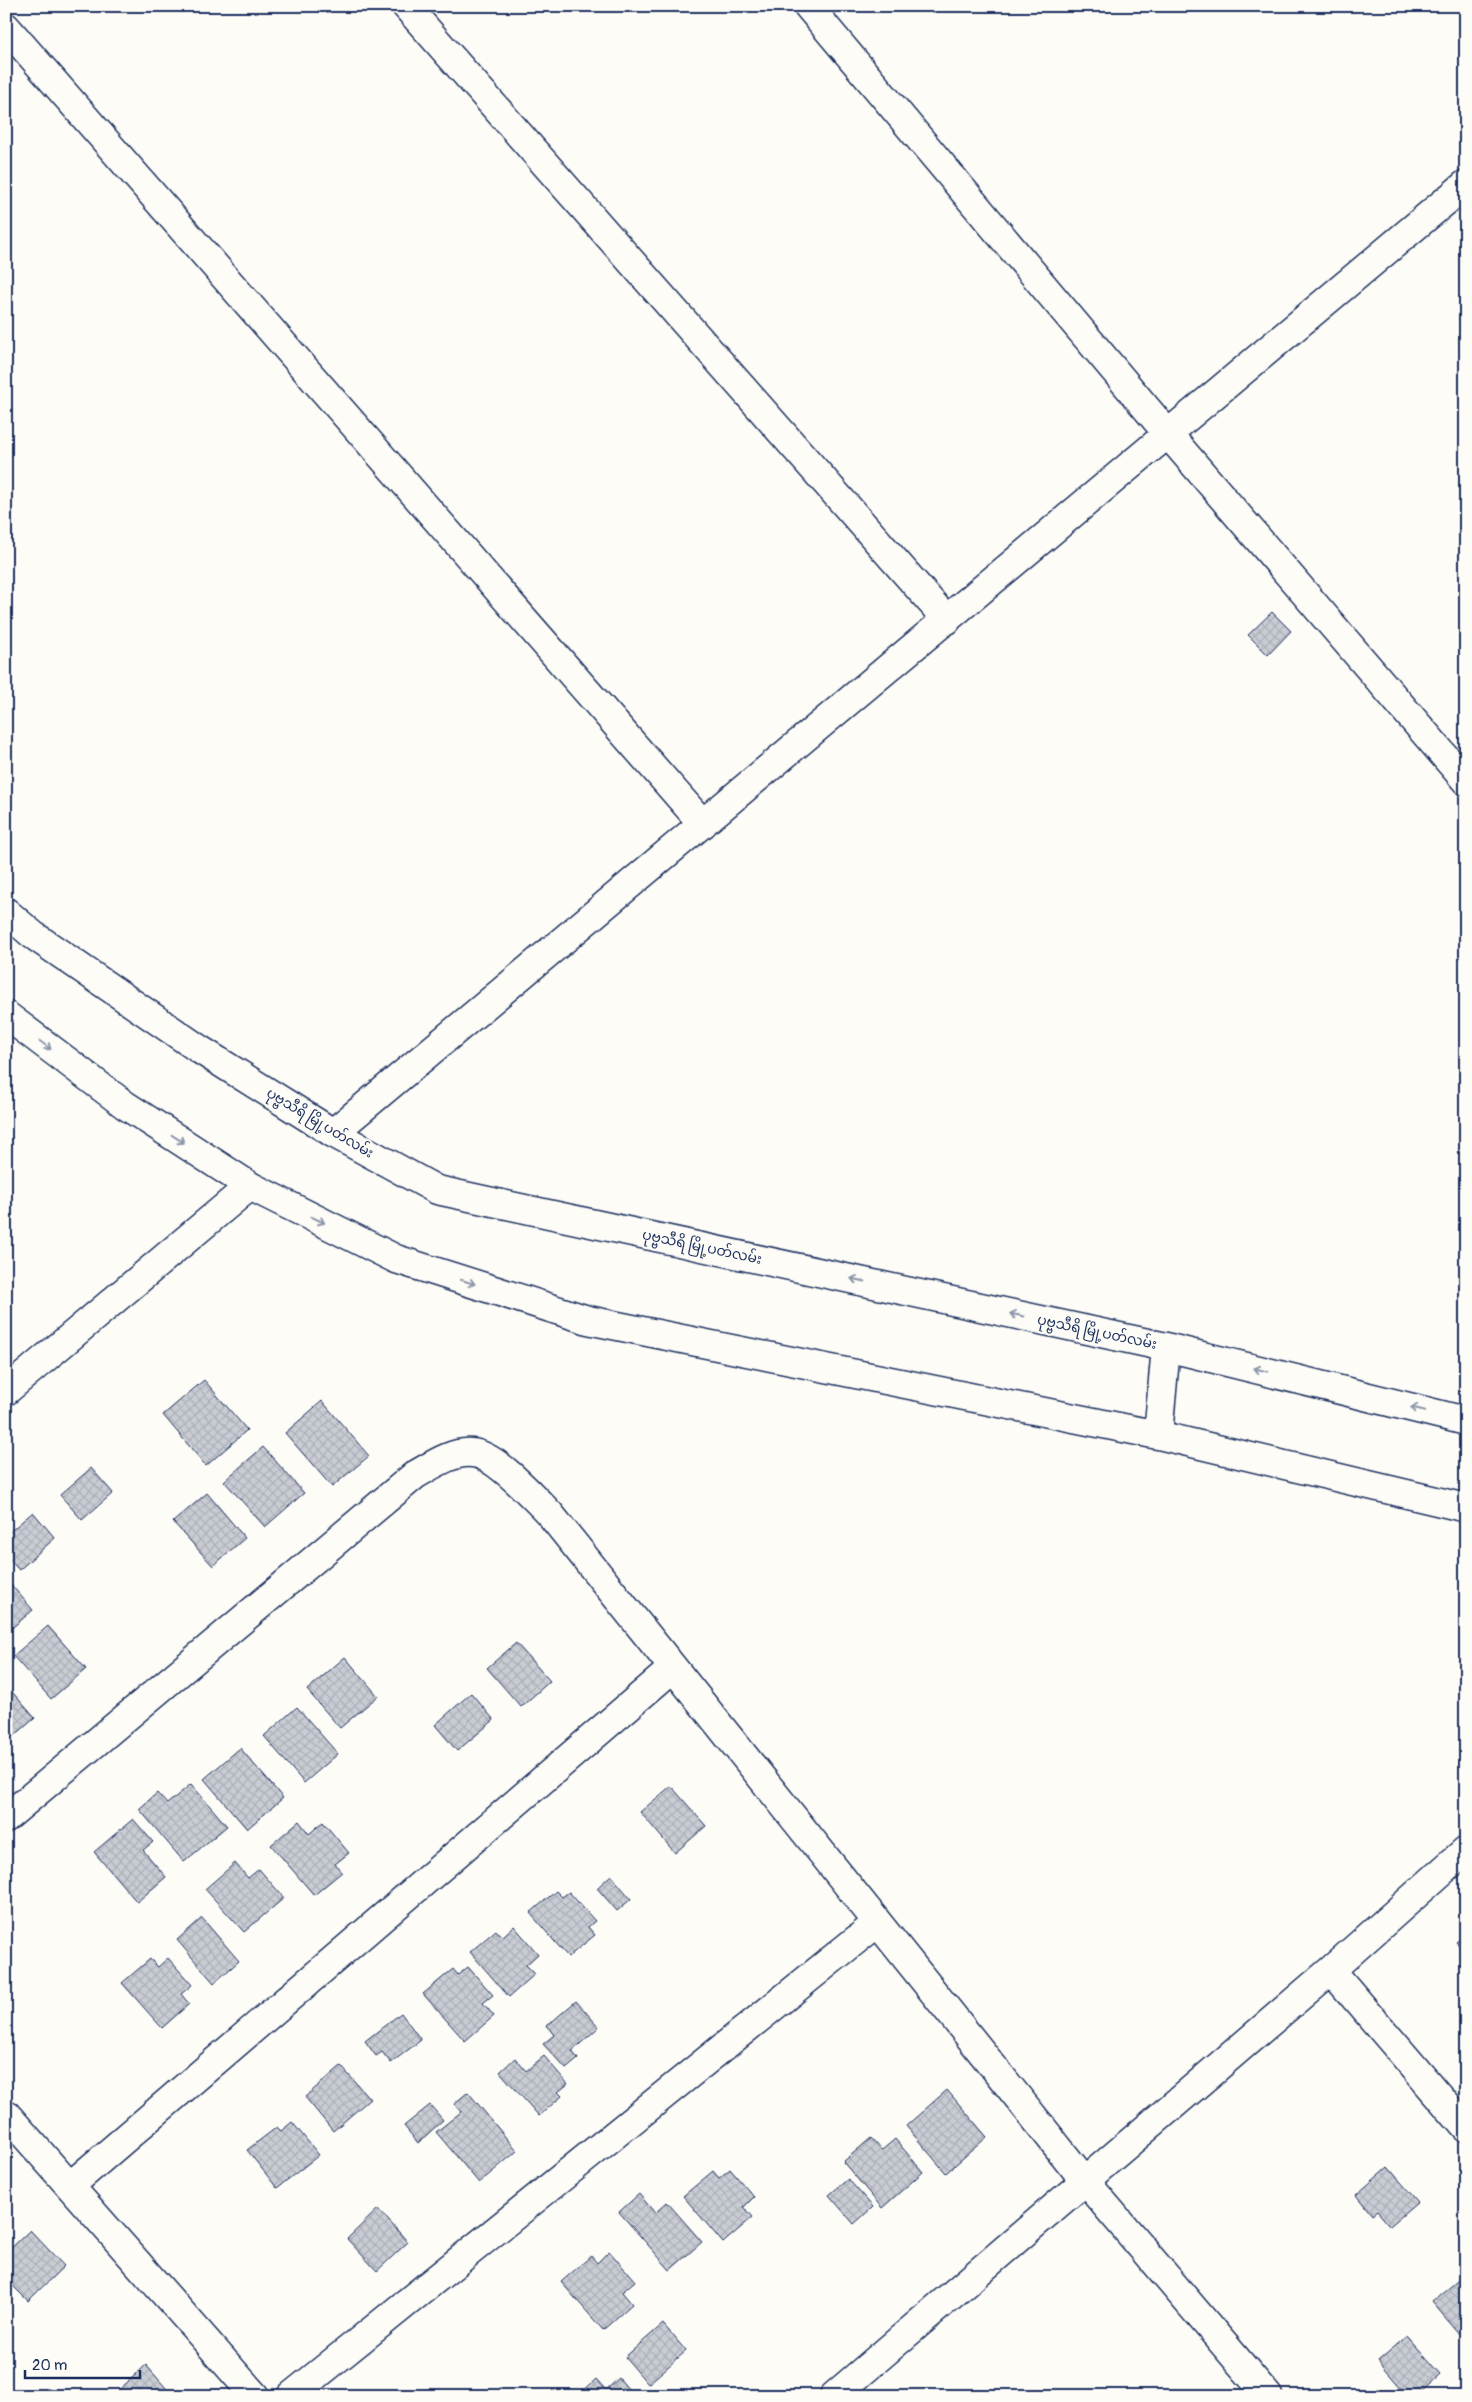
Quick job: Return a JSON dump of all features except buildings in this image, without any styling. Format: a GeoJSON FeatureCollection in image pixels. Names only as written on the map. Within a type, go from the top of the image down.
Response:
{"type":"FeatureCollection","features":[{"type":"Feature","properties":{"kind":"street"},"geometry":{"type":"LineString","coordinates":[[406,6],[947,620]]}},
{"type":"Feature","properties":{"kind":"street"},"geometry":{"type":"LineString","coordinates":[[808,6],[1168,434],[1466,781]]}},
{"type":"Feature","properties":{"kind":"street"},"geometry":{"type":"LineString","coordinates":[[6,27],[703,824]]}},
{"type":"Feature","properties":{"kind":"street"},"geometry":{"type":"LineString","coordinates":[[333,1133],[1466,184]]}},
{"type":"Feature","properties":{"kind":"street","name":"ပုဗ္ဗသီရိ မြို့ပတ်လမ်း"},"geometry":{"type":"LineString","coordinates":[[6,912],[33,935],[199,1049],[333,1133],[437,1190],[1166,1347],[1466,1421]]}},
{"type":"Feature","properties":{"kind":"street"},"geometry":{"type":"LineString","coordinates":[[6,1016],[126,1105],[250,1186],[396,1259],[588,1320],[1158,1435],[1466,1508]]}},
{"type":"Feature","properties":{"kind":"street"},"geometry":{"type":"LineString","coordinates":[[6,1391],[250,1186]]}},
{"type":"Feature","properties":{"kind":"street"},"geometry":{"type":"LineString","coordinates":[[1158,1435],[1166,1347]]}},
{"type":"Feature","properties":{"kind":"street"},"geometry":{"type":"LineString","coordinates":[[6,1818],[415,1475],[444,1459],[472,1452],[488,1458],[514,1478],[550,1514],[1085,2181],[1268,2396]]}},
{"type":"Feature","properties":{"kind":"street"},"geometry":{"type":"LineString","coordinates":[[70,2186],[673,1668]]}},
{"type":"Feature","properties":{"kind":"street"},"geometry":{"type":"LineString","coordinates":[[834,2396],[1331,1970],[1466,1850]]}},
{"type":"Feature","properties":{"kind":"street"},"geometry":{"type":"LineString","coordinates":[[291,2396],[877,1923]]}},
{"type":"Feature","properties":{"kind":"street"},"geometry":{"type":"LineString","coordinates":[[1331,1970],[1466,2128]]}},
{"type":"Feature","properties":{"kind":"street"},"geometry":{"type":"LineString","coordinates":[[6,2114],[255,2396]]}}]}
